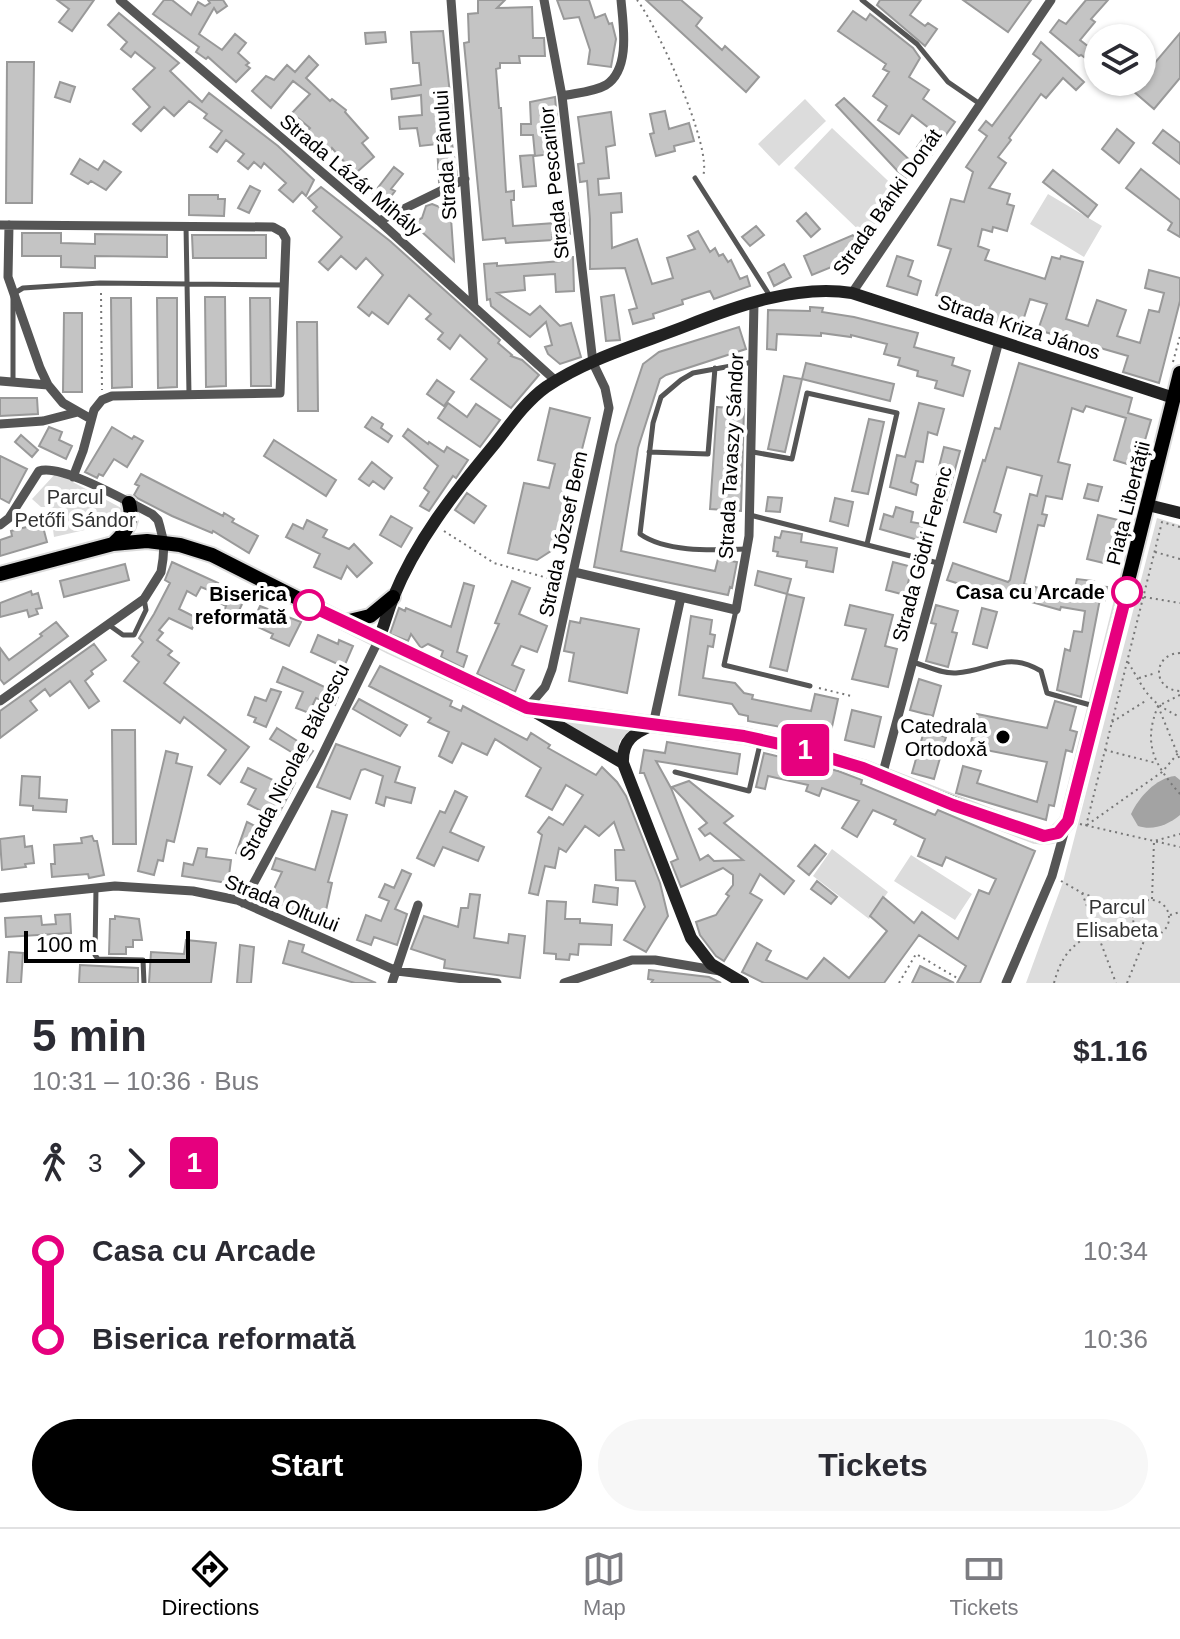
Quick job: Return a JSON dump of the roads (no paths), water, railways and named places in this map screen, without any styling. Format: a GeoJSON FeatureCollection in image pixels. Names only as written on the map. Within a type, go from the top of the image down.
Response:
{"type":"FeatureCollection","features":[{"type":"Feature","properties":{"kind":"main road","name":"Piața Libertății"},"geometry":{"type":"LineString","coordinates":[[1068,821],[1180,373]]}},
{"type":"Feature","properties":{"kind":"main road"},"geometry":{"type":"LineString","coordinates":[[113,544],[128,527],[129,503]]}},
{"type":"Feature","properties":{"kind":"main road"},"geometry":{"type":"LineString","coordinates":[[0,574],[113,544],[164,543],[212,555],[345,623],[527,708],[761,739],[837,759],[1036,835],[1058,833],[1068,821]]}},
{"type":"Feature","properties":{"kind":"main road"},"geometry":{"type":"LineString","coordinates":[[345,623],[370,616],[393,597]]}},
{"type":"Feature","properties":{"kind":"street","name":"Strada Lázár Mihály"},"geometry":{"type":"LineString","coordinates":[[120,0],[379,221],[556,381]]}},
{"type":"Feature","properties":{"kind":"street","name":"Strada Fânului"},"geometry":{"type":"LineString","coordinates":[[451,0],[474,307]]}},
{"type":"Feature","properties":{"kind":"street","name":"Strada Pescarilor"},"geometry":{"type":"LineString","coordinates":[[544,0],[562,96],[593,363]]}},
{"type":"Feature","properties":{"kind":"street"},"geometry":{"type":"LineString","coordinates":[[562,96],[608,84],[616,74],[623,43],[621,0]]}},
{"type":"Feature","properties":{"kind":"street","name":"Strada Bánki Donát"},"geometry":{"type":"LineString","coordinates":[[556,381],[593,363],[754,303],[823,290],[852,293],[1051,0]]}},
{"type":"Feature","properties":{"kind":"street"},"geometry":{"type":"LineString","coordinates":[[379,221],[465,179]]}},
{"type":"Feature","properties":{"kind":"street"},"geometry":{"type":"LineString","coordinates":[[73,477],[94,410],[102,400],[112,396],[280,393],[287,250],[282,232],[273,227],[5,225],[8,277],[48,385],[63,403],[91,419]]}},
{"type":"Feature","properties":{"kind":"street","name":"Strada Kriza János"},"geometry":{"type":"LineString","coordinates":[[852,293],[1174,398]]}},
{"type":"Feature","properties":{"kind":"street","name":"Strada Tavaszy Sándor"},"geometry":{"type":"LineString","coordinates":[[736,610],[750,515],[754,303]]}},
{"type":"Feature","properties":{"kind":"street","name":"Strada Gödri Ferenc"},"geometry":{"type":"LineString","coordinates":[[882,776],[999,341]]}},
{"type":"Feature","properties":{"kind":"street","name":"Strada József Bem"},"geometry":{"type":"LineString","coordinates":[[527,708],[549,680],[609,408],[605,388],[593,363]]}},
{"type":"Feature","properties":{"kind":"street"},"geometry":{"type":"LineString","coordinates":[[0,381],[48,385]]}},
{"type":"Feature","properties":{"kind":"street"},"geometry":{"type":"LineString","coordinates":[[379,639],[393,597],[432,523],[516,417],[535,396],[556,381]]}},
{"type":"Feature","properties":{"kind":"street"},"geometry":{"type":"LineString","coordinates":[[0,424],[43,421],[78,412]]}},
{"type":"Feature","properties":{"kind":"street"},"geometry":{"type":"LineString","coordinates":[[0,525],[9,518],[39,471],[47,468],[129,503],[158,520],[164,543],[161,572],[144,599],[0,701]]}},
{"type":"Feature","properties":{"kind":"street"},"geometry":{"type":"LineString","coordinates":[[1148,505],[1180,513]]}},
{"type":"Feature","properties":{"kind":"street"},"geometry":{"type":"LineString","coordinates":[[574,572],[736,610]]}},
{"type":"Feature","properties":{"kind":"street"},"geometry":{"type":"LineString","coordinates":[[681,597],[653,725],[628,739],[622,752],[623,763],[691,938],[703,956],[720,971],[743,983]]}},
{"type":"Feature","properties":{"kind":"street","name":"Strada Nicolae Bălcescu"},"geometry":{"type":"LineString","coordinates":[[243,903],[319,762],[379,639]]}},
{"type":"Feature","properties":{"kind":"street"},"geometry":{"type":"LineString","coordinates":[[527,708],[623,763]]}},
{"type":"Feature","properties":{"kind":"street","name":"Piața Libertății"},"geometry":{"type":"LineString","coordinates":[[1006,983],[1052,876],[1068,821]]}},
{"type":"Feature","properties":{"kind":"street","name":"Strada Oltului"},"geometry":{"type":"LineString","coordinates":[[0,898],[96,887],[193,891],[243,903],[397,971],[497,983]]}},
{"type":"Feature","properties":{"kind":"street"},"geometry":{"type":"LineString","coordinates":[[392,983],[418,905]]}},
{"type":"Feature","properties":{"kind":"street"},"geometry":{"type":"LineString","coordinates":[[564,983],[621,962],[655,960],[720,971]]}},
{"type":"Feature","properties":{"kind":"lane"},"geometry":{"type":"LineString","coordinates":[[862,0],[917,44],[948,82],[980,104]]}},
{"type":"Feature","properties":{"kind":"lane"},"geometry":{"type":"LineString","coordinates":[[695,178],[772,299]]}},
{"type":"Feature","properties":{"kind":"lane"},"geometry":{"type":"LineString","coordinates":[[186,226],[189,395]]}},
{"type":"Feature","properties":{"kind":"lane"},"geometry":{"type":"LineString","coordinates":[[13,382],[13,294],[23,288],[187,282],[286,285]]}},
{"type":"Feature","properties":{"kind":"lane"},"geometry":{"type":"LineString","coordinates":[[747,549],[695,550],[652,541],[640,534],[656,406],[661,397],[681,380],[715,368],[754,362]]}},
{"type":"Feature","properties":{"kind":"lane"},"geometry":{"type":"LineString","coordinates":[[649,452],[708,454],[715,368]]}},
{"type":"Feature","properties":{"kind":"lane"},"geometry":{"type":"LineString","coordinates":[[753,452],[792,459],[807,393],[897,413],[867,544]]}},
{"type":"Feature","properties":{"kind":"lane"},"geometry":{"type":"LineString","coordinates":[[750,515],[938,563]]}},
{"type":"Feature","properties":{"kind":"lane"},"geometry":{"type":"LineString","coordinates":[[109,625],[123,635],[134,635],[146,610],[144,599]]}},
{"type":"Feature","properties":{"kind":"lane"},"geometry":{"type":"LineString","coordinates":[[736,610],[724,665],[810,686]]}},
{"type":"Feature","properties":{"kind":"lane"},"geometry":{"type":"LineString","coordinates":[[912,661],[953,674],[976,671],[1004,660],[1022,663],[1041,671],[1047,693],[1098,707]]}},
{"type":"Feature","properties":{"kind":"lane"},"geometry":{"type":"LineString","coordinates":[[675,772],[749,791],[761,739]]}},
{"type":"Feature","properties":{"kind":"lane"},"geometry":{"type":"LineString","coordinates":[[96,887],[95,955],[98,959],[143,960],[144,983]]}},
{"type":"Feature","properties":{"kind":"place","name":"Casa cu Arcade"},"geometry":{"type":"Point","coordinates":[1127,592]}},
{"type":"Feature","properties":{"kind":"place","name":"Biserica reformată"},"geometry":{"type":"Point","coordinates":[309,605]}},
{"type":"Feature","properties":{"kind":"place","name":"Catedrala Ortodoxă"},"geometry":{"type":"Point","coordinates":[1003,737]}},
{"type":"Feature","properties":{"kind":"park label","name":"Parcul Petőfi Sándor"},"geometry":{"type":"Point","coordinates":[75,508]}},
{"type":"Feature","properties":{"kind":"park label","name":"Parcul Elisabeta"},"geometry":{"type":"Point","coordinates":[1117,918]}}]}
